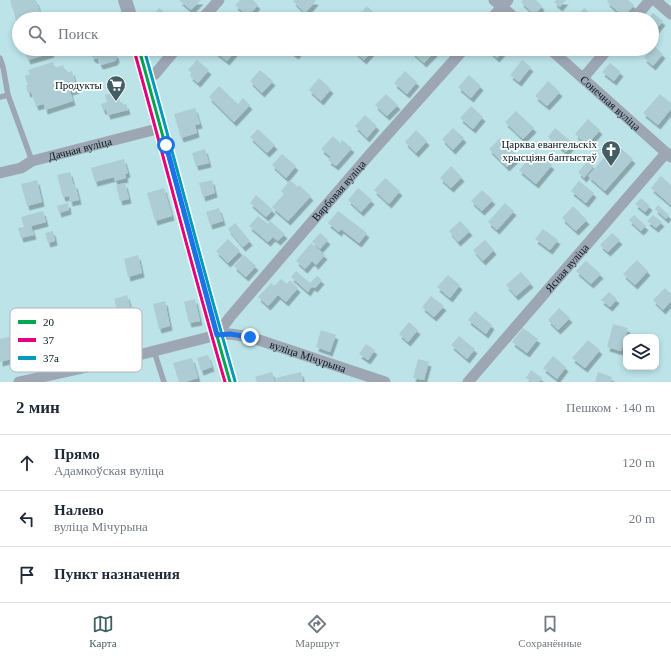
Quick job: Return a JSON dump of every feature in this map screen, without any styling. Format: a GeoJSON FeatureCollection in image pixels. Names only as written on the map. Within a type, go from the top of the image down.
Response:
{"type":"FeatureCollection","features":[{"type":"Feature","properties":{"kind":"street"},"geometry":{"type":"LineString","coordinates":[[125,0],[129,12]]}},
{"type":"Feature","properties":{"kind":"street"},"geometry":{"type":"LineString","coordinates":[[208,12],[219,0]]}},
{"type":"Feature","properties":{"kind":"street"},"geometry":{"type":"LineString","coordinates":[[640,12],[650,0]]}},
{"type":"Feature","properties":{"kind":"street"},"geometry":{"type":"LineString","coordinates":[[655,0],[671,14]]}},
{"type":"Feature","properties":{"kind":"street"},"geometry":{"type":"LineString","coordinates":[[495,12],[501,2],[510,12]]}},
{"type":"Feature","properties":{"kind":"street"},"geometry":{"type":"LineString","coordinates":[[141,56],[230,382]]}},
{"type":"Feature","properties":{"kind":"street"},"geometry":{"type":"LineString","coordinates":[[147,79],[155,74],[170,56]]}},
{"type":"Feature","properties":{"kind":"street","name":"Вярбовая вуліца"},"geometry":{"type":"LineString","coordinates":[[217,335],[230,317],[366,159],[458,56]]}},
{"type":"Feature","properties":{"kind":"street","name":"Сонечная вуліца"},"geometry":{"type":"LineString","coordinates":[[558,56],[669,155]]}},
{"type":"Feature","properties":{"kind":"street"},"geometry":{"type":"LineString","coordinates":[[583,78],[602,56]]}},
{"type":"Feature","properties":{"kind":"street","name":"Дачная вуліца"},"geometry":{"type":"LineString","coordinates":[[0,173],[21,168],[32,162],[161,128]]}},
{"type":"Feature","properties":{"kind":"street","name":"Ясная вуліца"},"geometry":{"type":"LineString","coordinates":[[468,382],[669,155]]}},
{"type":"Feature","properties":{"kind":"street","name":"вуліца Мічурына"},"geometry":{"type":"LineString","coordinates":[[142,354],[217,335],[230,334],[250,337],[385,382]]}},
{"type":"Feature","properties":{"kind":"street","name":"вуліца Мічурына"},"geometry":{"type":"LineString","coordinates":[[19,382],[34,381],[70,372]]}},
{"type":"Feature","properties":{"kind":"lane"},"geometry":{"type":"LineString","coordinates":[[0,58],[8,95],[32,162]]}},
{"type":"Feature","properties":{"kind":"lane"},"geometry":{"type":"LineString","coordinates":[[0,97],[8,95]]}},
{"type":"Feature","properties":{"kind":"lane"},"geometry":{"type":"LineString","coordinates":[[154,351],[164,382]]}},
{"type":"Feature","properties":{"kind":"building"},"geometry":{"type":"Polygon","coordinates":[[[10,0],[36,0],[40,12],[14,12],[10,0]]]}},
{"type":"Feature","properties":{"kind":"building"},"geometry":{"type":"Polygon","coordinates":[[[179,0],[201,0],[191,10],[179,0]]]}},
{"type":"Feature","properties":{"kind":"building"},"geometry":{"type":"Polygon","coordinates":[[[240,0],[253,0],[258,5],[252,12],[243,12],[235,5],[240,0]]]}},
{"type":"Feature","properties":{"kind":"building"},"geometry":{"type":"Polygon","coordinates":[[[523,0],[536,0],[542,6],[537,12],[532,12],[521,2],[523,0]]]}},
{"type":"Feature","properties":{"kind":"building"},"geometry":{"type":"Polygon","coordinates":[[[556,0],[566,0],[560,7],[554,2],[556,0]]]}},
{"type":"Feature","properties":{"kind":"building"},"geometry":{"type":"Polygon","coordinates":[[[608,0],[628,0],[634,5],[628,12],[618,12],[607,2],[608,0]]]}},
{"type":"Feature","properties":{"kind":"building"},"geometry":{"type":"Polygon","coordinates":[[[293,1],[316,1],[306,12],[304,12],[293,1]]]}},
{"type":"Feature","properties":{"kind":"building"},"geometry":{"type":"Polygon","coordinates":[[[367,6],[374,12],[362,12],[367,6]]]}},
{"type":"Feature","properties":{"kind":"building"},"geometry":{"type":"Polygon","coordinates":[[[159,8],[164,12],[155,12],[159,8]]]}},
{"type":"Feature","properties":{"kind":"building"},"geometry":{"type":"Polygon","coordinates":[[[584,8],[589,12],[580,12],[584,8]]]}},
{"type":"Feature","properties":{"kind":"building"},"geometry":{"type":"Polygon","coordinates":[[[659,18],[663,21],[659,26],[659,18]]]}},
{"type":"Feature","properties":{"kind":"building"},"geometry":{"type":"Polygon","coordinates":[[[659,50],[663,54],[653,66],[644,58],[646,56],[659,56],[659,50]]]}},
{"type":"Feature","properties":{"kind":"building"},"geometry":{"type":"Polygon","coordinates":[[[27,56],[42,56],[28,60],[27,56]]]}},
{"type":"Feature","properties":{"kind":"building"},"geometry":{"type":"Polygon","coordinates":[[[92,56],[116,56],[117,58],[115,61],[101,65],[98,59],[93,58],[92,56]]]}},
{"type":"Feature","properties":{"kind":"building"},"geometry":{"type":"Polygon","coordinates":[[[221,56],[231,56],[227,61],[221,56]]]}},
{"type":"Feature","properties":{"kind":"building"},"geometry":{"type":"Polygon","coordinates":[[[360,56],[368,56],[364,60],[360,56]]]}},
{"type":"Feature","properties":{"kind":"building"},"geometry":{"type":"Polygon","coordinates":[[[416,56],[431,56],[424,63],[416,56]]]}},
{"type":"Feature","properties":{"kind":"building"},"geometry":{"type":"Polygon","coordinates":[[[197,60],[209,70],[198,83],[190,76],[192,73],[188,70],[197,60]]]}},
{"type":"Feature","properties":{"kind":"building"},"geometry":{"type":"Polygon","coordinates":[[[522,60],[531,67],[519,82],[510,75],[522,60]]]}},
{"type":"Feature","properties":{"kind":"building"},"geometry":{"type":"Polygon","coordinates":[[[53,62],[55,68],[63,65],[66,73],[72,71],[77,89],[70,91],[73,101],[45,110],[44,104],[36,106],[31,92],[28,93],[26,85],[28,85],[25,76],[30,74],[28,70],[53,62]]]}},
{"type":"Feature","properties":{"kind":"building"},"geometry":{"type":"Polygon","coordinates":[[[610,63],[621,72],[614,81],[602,72],[610,63]]]}},
{"type":"Feature","properties":{"kind":"building"},"geometry":{"type":"Polygon","coordinates":[[[260,70],[273,81],[262,93],[250,81],[260,70]]]}},
{"type":"Feature","properties":{"kind":"building"},"geometry":{"type":"Polygon","coordinates":[[[405,71],[417,82],[407,94],[394,83],[405,71]]]}},
{"type":"Feature","properties":{"kind":"building"},"geometry":{"type":"Polygon","coordinates":[[[469,75],[481,86],[471,98],[458,87],[469,75]]]}},
{"type":"Feature","properties":{"kind":"building"},"geometry":{"type":"Polygon","coordinates":[[[319,78],[331,89],[321,101],[309,90],[319,78]]]}},
{"type":"Feature","properties":{"kind":"building"},"geometry":{"type":"Polygon","coordinates":[[[548,81],[560,92],[547,106],[535,96],[548,81]]]}},
{"type":"Feature","properties":{"kind":"building"},"geometry":{"type":"Polygon","coordinates":[[[219,86],[238,104],[243,98],[250,105],[234,122],[209,97],[219,86]]]}},
{"type":"Feature","properties":{"kind":"building"},"geometry":{"type":"Polygon","coordinates":[[[114,92],[116,99],[119,98],[121,105],[126,104],[128,110],[108,115],[106,110],[103,110],[101,104],[107,102],[105,95],[114,92]]]}},
{"type":"Feature","properties":{"kind":"building"},"geometry":{"type":"Polygon","coordinates":[[[386,94],[398,105],[387,116],[375,105],[386,94]]]}},
{"type":"Feature","properties":{"kind":"building"},"geometry":{"type":"Polygon","coordinates":[[[660,94],[671,103],[671,109],[658,125],[643,113],[660,94]]]}},
{"type":"Feature","properties":{"kind":"building"},"geometry":{"type":"Polygon","coordinates":[[[471,106],[483,117],[473,129],[460,118],[471,106]]]}},
{"type":"Feature","properties":{"kind":"building"},"geometry":{"type":"Polygon","coordinates":[[[195,108],[200,124],[195,125],[197,133],[181,138],[174,114],[195,108]]]}},
{"type":"Feature","properties":{"kind":"building"},"geometry":{"type":"Polygon","coordinates":[[[516,111],[534,128],[523,139],[505,122],[516,111]]]}},
{"type":"Feature","properties":{"kind":"building"},"geometry":{"type":"Polygon","coordinates":[[[365,115],[377,126],[367,138],[355,126],[365,115]]]}},
{"type":"Feature","properties":{"kind":"building"},"geometry":{"type":"Polygon","coordinates":[[[588,119],[600,130],[587,145],[575,134],[588,119]]]}},
{"type":"Feature","properties":{"kind":"building"},"geometry":{"type":"Polygon","coordinates":[[[453,128],[464,138],[453,150],[442,139],[453,128]]]}},
{"type":"Feature","properties":{"kind":"building"},"geometry":{"type":"Polygon","coordinates":[[[555,128],[573,143],[566,152],[548,137],[555,128]]]}},
{"type":"Feature","properties":{"kind":"building"},"geometry":{"type":"Polygon","coordinates":[[[258,129],[275,145],[267,153],[250,137],[258,129]]]}},
{"type":"Feature","properties":{"kind":"building"},"geometry":{"type":"Polygon","coordinates":[[[416,130],[427,141],[416,153],[405,142],[416,130]]]}},
{"type":"Feature","properties":{"kind":"building"},"geometry":{"type":"Polygon","coordinates":[[[333,136],[340,143],[342,140],[352,148],[336,166],[328,160],[331,157],[321,149],[333,136]]]}},
{"type":"Feature","properties":{"kind":"building"},"geometry":{"type":"Polygon","coordinates":[[[500,138],[518,156],[507,167],[489,149],[500,138]]]}},
{"type":"Feature","properties":{"kind":"building","name":"Царква евангельскіх хрысціян баптыстаў"},"geometry":{"type":"Polygon","coordinates":[[[616,144],[633,159],[605,191],[588,176],[616,144]]]}},
{"type":"Feature","properties":{"kind":"building"},"geometry":{"type":"Polygon","coordinates":[[[205,149],[209,163],[196,166],[192,153],[205,149]]]}},
{"type":"Feature","properties":{"kind":"building"},"geometry":{"type":"Polygon","coordinates":[[[535,152],[552,165],[536,184],[519,170],[535,152]]]}},
{"type":"Feature","properties":{"kind":"building"},"geometry":{"type":"Polygon","coordinates":[[[282,154],[296,166],[286,178],[272,165],[282,154]]]}},
{"type":"Feature","properties":{"kind":"building"},"geometry":{"type":"Polygon","coordinates":[[[124,159],[128,173],[125,174],[126,178],[115,181],[114,177],[95,182],[91,168],[124,159]]]}},
{"type":"Feature","properties":{"kind":"building"},"geometry":{"type":"Polygon","coordinates":[[[588,161],[594,166],[584,178],[578,172],[588,161]]]}},
{"type":"Feature","properties":{"kind":"building"},"geometry":{"type":"Polygon","coordinates":[[[451,166],[462,177],[451,188],[440,178],[451,166]]]}},
{"type":"Feature","properties":{"kind":"building"},"geometry":{"type":"Polygon","coordinates":[[[70,172],[79,200],[70,202],[69,196],[63,197],[57,175],[70,172]]]}},
{"type":"Feature","properties":{"kind":"building"},"geometry":{"type":"Polygon","coordinates":[[[661,176],[671,185],[671,205],[651,188],[661,176]]]}},
{"type":"Feature","properties":{"kind":"building"},"geometry":{"type":"Polygon","coordinates":[[[385,178],[400,191],[389,204],[374,190],[385,178]]]}},
{"type":"Feature","properties":{"kind":"building"},"geometry":{"type":"Polygon","coordinates":[[[37,180],[42,202],[27,206],[21,184],[37,180]]]}},
{"type":"Feature","properties":{"kind":"building"},"geometry":{"type":"Polygon","coordinates":[[[212,180],[215,193],[203,197],[199,183],[212,180]]]}},
{"type":"Feature","properties":{"kind":"building"},"geometry":{"type":"Polygon","coordinates":[[[290,180],[298,187],[299,185],[311,196],[288,221],[272,207],[284,194],[281,191],[290,180]]]}},
{"type":"Feature","properties":{"kind":"building"},"geometry":{"type":"Polygon","coordinates":[[[579,181],[594,193],[586,203],[571,191],[579,181]]]}},
{"type":"Feature","properties":{"kind":"building"},"geometry":{"type":"Polygon","coordinates":[[[125,183],[129,199],[120,201],[116,185],[125,183]]]}},
{"type":"Feature","properties":{"kind":"building"},"geometry":{"type":"Polygon","coordinates":[[[164,188],[172,216],[155,221],[147,193],[164,188]]]}},
{"type":"Feature","properties":{"kind":"building"},"geometry":{"type":"Polygon","coordinates":[[[358,188],[372,200],[361,212],[348,200],[358,188]]]}},
{"type":"Feature","properties":{"kind":"building"},"geometry":{"type":"Polygon","coordinates":[[[482,190],[493,200],[482,211],[471,201],[482,190]]]}},
{"type":"Feature","properties":{"kind":"building"},"geometry":{"type":"Polygon","coordinates":[[[256,195],[273,210],[266,217],[250,203],[256,195]]]}},
{"type":"Feature","properties":{"kind":"building"},"geometry":{"type":"Polygon","coordinates":[[[641,198],[650,206],[645,212],[635,204],[641,198]]]}},
{"type":"Feature","properties":{"kind":"building"},"geometry":{"type":"Polygon","coordinates":[[[68,203],[69,210],[59,213],[57,206],[68,203]]]}},
{"type":"Feature","properties":{"kind":"building"},"geometry":{"type":"Polygon","coordinates":[[[505,203],[514,211],[497,230],[488,222],[505,203]]]}},
{"type":"Feature","properties":{"kind":"building"},"geometry":{"type":"Polygon","coordinates":[[[658,205],[669,215],[666,219],[655,209],[658,205]]]}},
{"type":"Feature","properties":{"kind":"building"},"geometry":{"type":"Polygon","coordinates":[[[573,206],[587,220],[576,231],[562,218],[573,206]]]}},
{"type":"Feature","properties":{"kind":"building"},"geometry":{"type":"Polygon","coordinates":[[[219,208],[223,221],[210,225],[206,212],[219,208]]]}},
{"type":"Feature","properties":{"kind":"building"},"geometry":{"type":"Polygon","coordinates":[[[43,211],[46,222],[31,226],[34,235],[21,238],[18,228],[24,227],[21,217],[43,211]]]}},
{"type":"Feature","properties":{"kind":"building"},"geometry":{"type":"Polygon","coordinates":[[[338,211],[367,233],[359,243],[341,229],[339,232],[328,223],[338,211]]]}},
{"type":"Feature","properties":{"kind":"building"},"geometry":{"type":"Polygon","coordinates":[[[634,215],[646,226],[641,231],[629,220],[634,215]]]}},
{"type":"Feature","properties":{"kind":"building"},"geometry":{"type":"Polygon","coordinates":[[[653,215],[662,222],[656,228],[647,221],[653,215]]]}},
{"type":"Feature","properties":{"kind":"building"},"geometry":{"type":"Polygon","coordinates":[[[258,216],[268,224],[270,221],[285,234],[278,241],[273,237],[268,242],[249,226],[258,216]]]}},
{"type":"Feature","properties":{"kind":"building"},"geometry":{"type":"Polygon","coordinates":[[[460,221],[470,231],[458,242],[449,231],[460,221]]]}},
{"type":"Feature","properties":{"kind":"building"},"geometry":{"type":"Polygon","coordinates":[[[235,223],[250,241],[243,247],[228,229],[235,223]]]}},
{"type":"Feature","properties":{"kind":"building"},"geometry":{"type":"Polygon","coordinates":[[[543,229],[558,240],[550,250],[535,239],[543,229]]]}},
{"type":"Feature","properties":{"kind":"building"},"geometry":{"type":"Polygon","coordinates":[[[53,231],[55,241],[48,243],[45,233],[53,231]]]}},
{"type":"Feature","properties":{"kind":"building"},"geometry":{"type":"Polygon","coordinates":[[[320,233],[328,240],[320,249],[312,242],[320,233]]]}},
{"type":"Feature","properties":{"kind":"building"},"geometry":{"type":"Polygon","coordinates":[[[612,233],[620,240],[608,252],[600,245],[612,233]]]}},
{"type":"Feature","properties":{"kind":"building"},"geometry":{"type":"Polygon","coordinates":[[[228,239],[240,251],[228,263],[216,251],[228,239]]]}},
{"type":"Feature","properties":{"kind":"building"},"geometry":{"type":"Polygon","coordinates":[[[485,240],[494,250],[483,261],[473,250],[485,240]]]}},
{"type":"Feature","properties":{"kind":"building"},"geometry":{"type":"Polygon","coordinates":[[[311,243],[325,255],[316,265],[312,261],[305,269],[296,261],[311,243]]]}},
{"type":"Feature","properties":{"kind":"building"},"geometry":{"type":"Polygon","coordinates":[[[138,255],[142,273],[128,277],[124,259],[138,255]]]}},
{"type":"Feature","properties":{"kind":"building"},"geometry":{"type":"Polygon","coordinates":[[[244,255],[256,266],[246,277],[234,266],[244,255]]]}},
{"type":"Feature","properties":{"kind":"building"},"geometry":{"type":"Polygon","coordinates":[[[637,260],[648,271],[635,285],[623,274],[637,260]]]}},
{"type":"Feature","properties":{"kind":"building"},"geometry":{"type":"Polygon","coordinates":[[[586,261],[601,274],[591,284],[576,271],[586,261]]]}},
{"type":"Feature","properties":{"kind":"building"},"geometry":{"type":"Polygon","coordinates":[[[296,271],[310,283],[317,276],[322,280],[315,288],[312,286],[308,292],[291,277],[296,271]]]}},
{"type":"Feature","properties":{"kind":"building"},"geometry":{"type":"Polygon","coordinates":[[[521,272],[531,283],[516,296],[506,285],[521,272]]]}},
{"type":"Feature","properties":{"kind":"building"},"geometry":{"type":"Polygon","coordinates":[[[448,275],[460,285],[450,298],[437,287],[448,275]]]}},
{"type":"Feature","properties":{"kind":"building"},"geometry":{"type":"Polygon","coordinates":[[[281,279],[287,284],[290,280],[298,288],[286,302],[278,295],[268,306],[258,297],[271,283],[274,286],[281,279]]]}},
{"type":"Feature","properties":{"kind":"building"},"geometry":{"type":"Polygon","coordinates":[[[665,288],[671,294],[671,301],[663,310],[653,300],[665,288]]]}},
{"type":"Feature","properties":{"kind":"building"},"geometry":{"type":"Polygon","coordinates":[[[609,292],[617,299],[610,307],[601,300],[609,292]]]}},
{"type":"Feature","properties":{"kind":"building"},"geometry":{"type":"Polygon","coordinates":[[[127,295],[131,308],[116,308],[114,299],[127,295]]]}},
{"type":"Feature","properties":{"kind":"building"},"geometry":{"type":"Polygon","coordinates":[[[431,296],[444,306],[434,317],[422,307],[431,296]]]}},
{"type":"Feature","properties":{"kind":"building"},"geometry":{"type":"Polygon","coordinates":[[[195,299],[200,321],[189,323],[184,302],[195,299]]]}},
{"type":"Feature","properties":{"kind":"building"},"geometry":{"type":"Polygon","coordinates":[[[165,301],[170,326],[159,329],[153,304],[165,301]]]}},
{"type":"Feature","properties":{"kind":"building"},"geometry":{"type":"Polygon","coordinates":[[[559,308],[570,318],[558,330],[548,320],[559,308]]]}},
{"type":"Feature","properties":{"kind":"building"},"geometry":{"type":"Polygon","coordinates":[[[475,311],[492,325],[486,334],[468,320],[475,311]]]}},
{"type":"Feature","properties":{"kind":"building"},"geometry":{"type":"Polygon","coordinates":[[[409,322],[418,330],[408,342],[399,334],[409,322]]]}},
{"type":"Feature","properties":{"kind":"building"},"geometry":{"type":"Polygon","coordinates":[[[613,324],[628,328],[626,334],[623,334],[623,344],[621,351],[607,347],[613,324]]]}},
{"type":"Feature","properties":{"kind":"building"},"geometry":{"type":"Polygon","coordinates":[[[523,328],[538,339],[527,353],[512,342],[523,328]]]}},
{"type":"Feature","properties":{"kind":"building"},"geometry":{"type":"Polygon","coordinates":[[[321,330],[336,335],[330,352],[316,347],[321,330]]]}},
{"type":"Feature","properties":{"kind":"building"},"geometry":{"type":"Polygon","coordinates":[[[10,336],[10,359],[0,362],[0,339],[10,336]]]}},
{"type":"Feature","properties":{"kind":"building"},"geometry":{"type":"Polygon","coordinates":[[[459,336],[475,349],[467,359],[451,345],[459,336]]]}},
{"type":"Feature","properties":{"kind":"building"},"geometry":{"type":"Polygon","coordinates":[[[588,340],[600,350],[585,368],[572,358],[588,340]]]}},
{"type":"Feature","properties":{"kind":"building"},"geometry":{"type":"Polygon","coordinates":[[[366,344],[375,350],[368,360],[359,354],[366,344]]]}},
{"type":"Feature","properties":{"kind":"building"},"geometry":{"type":"Polygon","coordinates":[[[208,355],[212,367],[201,371],[197,358],[208,355]]]}},
{"type":"Feature","properties":{"kind":"building"},"geometry":{"type":"Polygon","coordinates":[[[553,356],[566,367],[557,379],[543,368],[553,356]]]}},
{"type":"Feature","properties":{"kind":"building"},"geometry":{"type":"Polygon","coordinates":[[[192,358],[198,378],[185,382],[179,382],[173,363],[192,358]]]}},
{"type":"Feature","properties":{"kind":"building"},"geometry":{"type":"Polygon","coordinates":[[[418,359],[429,362],[424,380],[413,378],[418,359]]]}},
{"type":"Feature","properties":{"kind":"building"},"geometry":{"type":"Polygon","coordinates":[[[531,370],[542,378],[539,382],[532,382],[526,378],[531,370]]]}},
{"type":"Feature","properties":{"kind":"building"},"geometry":{"type":"Polygon","coordinates":[[[272,372],[275,382],[257,382],[255,377],[272,372]]]}},
{"type":"Feature","properties":{"kind":"building"},"geometry":{"type":"Polygon","coordinates":[[[301,372],[303,382],[277,382],[276,378],[301,372]]]}},
{"type":"Feature","properties":{"kind":"building"},"geometry":{"type":"Polygon","coordinates":[[[598,372],[612,377],[611,382],[595,382],[598,372]]]}},
{"type":"Feature","properties":{"kind":"transit line","name":"37"},"geometry":{"type":"LineString","coordinates":[[136,56],[225,382]]}},
{"type":"Feature","properties":{"kind":"transit line","name":"20"},"geometry":{"type":"LineString","coordinates":[[141,56],[230,382]]}},
{"type":"Feature","properties":{"kind":"transit line","name":"37а"},"geometry":{"type":"LineString","coordinates":[[146,56],[235,381]]}},
{"type":"Feature","properties":{"kind":"place","name":"Продукты"},"geometry":{"type":"Point","coordinates":[116,102]}},
{"type":"Feature","properties":{"kind":"place","name":"Царква евангельскіх хрысціян баптыстаў"},"geometry":{"type":"Point","coordinates":[611,167]}},
{"type":"Feature","properties":{"kind":"route"},"geometry":{"type":"LineString","coordinates":[[166,145],[217,335],[230,334],[250,337]]}}]}
